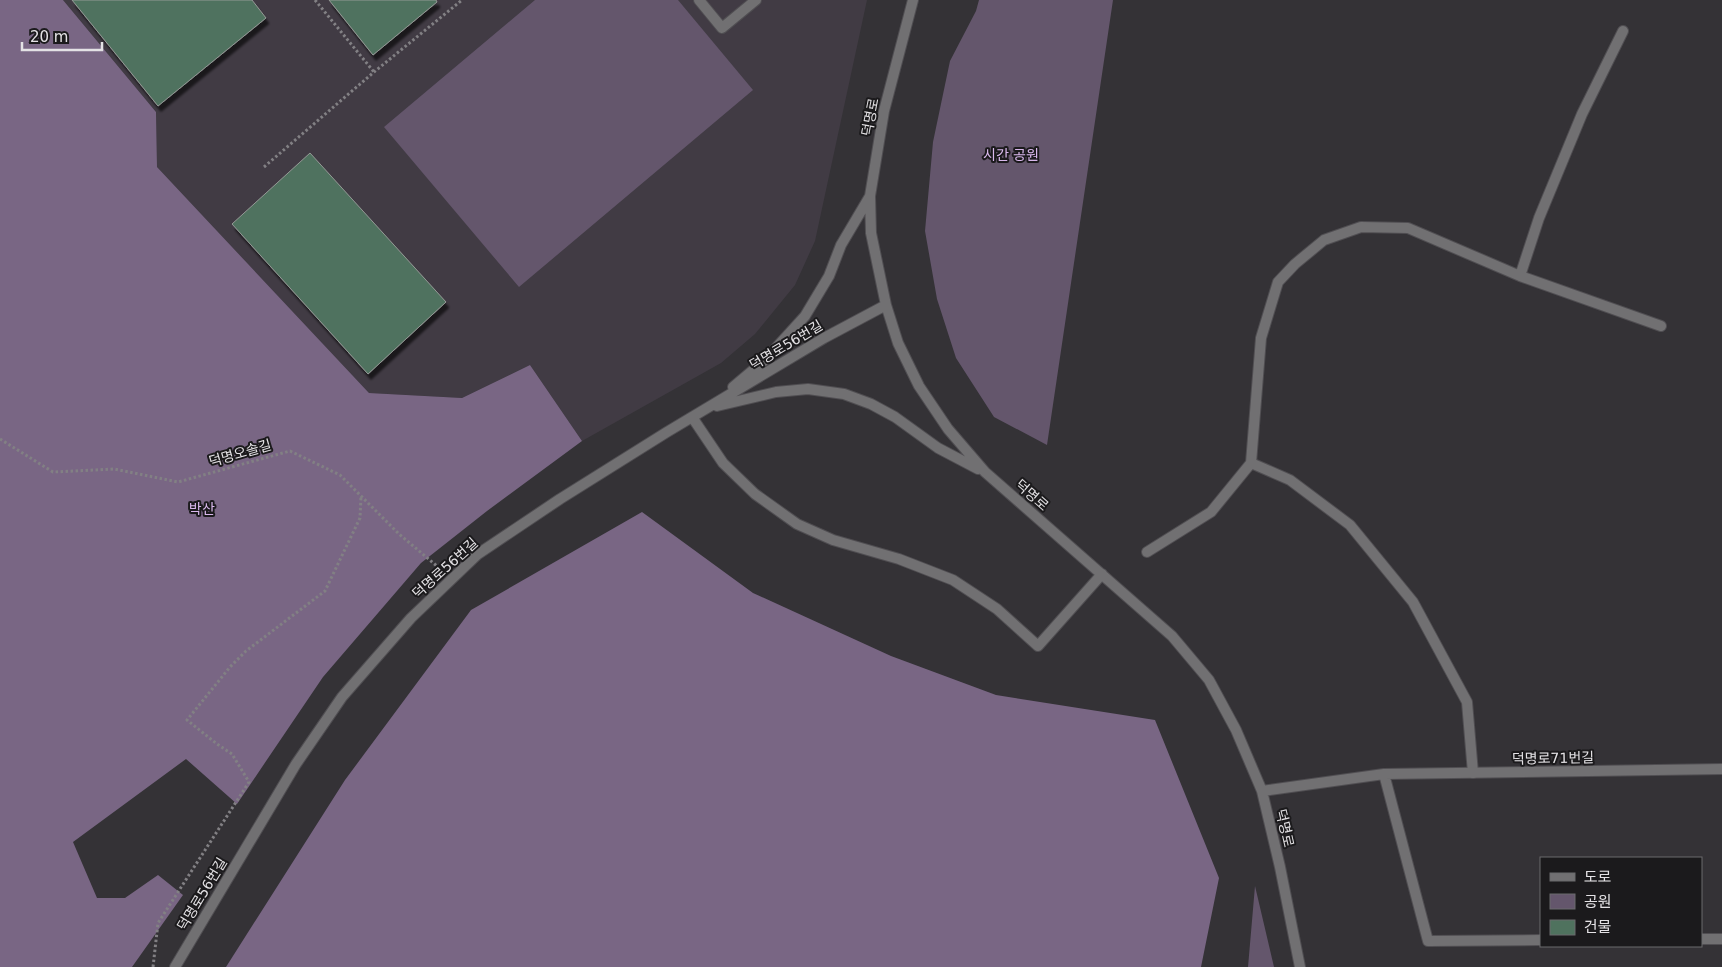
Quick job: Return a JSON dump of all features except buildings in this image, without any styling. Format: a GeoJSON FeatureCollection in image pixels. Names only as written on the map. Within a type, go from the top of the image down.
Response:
{"type":"FeatureCollection","features":[{"type":"Feature","properties":{"kind":"street"},"geometry":{"type":"LineString","coordinates":[[699,0],[722,28],[756,0]]}},
{"type":"Feature","properties":{"kind":"street","name":"덕명로"},"geometry":{"type":"LineString","coordinates":[[913,0],[884,111],[870,196],[871,233],[886,305],[898,343],[919,386],[948,429],[985,472],[1172,636],[1209,680],[1236,730],[1262,791],[1280,867],[1300,967]]}},
{"type":"Feature","properties":{"kind":"street"},"geometry":{"type":"LineString","coordinates":[[1520,276],[1539,218],[1578,122],[1623,30]]}},
{"type":"Feature","properties":{"kind":"street"},"geometry":{"type":"LineString","coordinates":[[709,408],[765,360],[804,316],[829,276],[841,244],[870,196]]}},
{"type":"Feature","properties":{"kind":"street"},"geometry":{"type":"LineString","coordinates":[[1146,552],[1211,512],[1250,463],[1261,338],[1278,282],[1295,264],[1324,240],[1361,227],[1408,228],[1520,276],[1661,326]]}},
{"type":"Feature","properties":{"kind":"street","name":"덕명로56번길"},"geometry":{"type":"LineString","coordinates":[[175,967],[296,764],[342,697],[411,618],[478,554],[560,499],[692,417],[824,338],[886,305]]}},
{"type":"Feature","properties":{"kind":"street"},"geometry":{"type":"LineString","coordinates":[[709,408],[776,392],[808,389],[844,394],[871,404],[895,417],[938,448],[985,472]]}},
{"type":"Feature","properties":{"kind":"street"},"geometry":{"type":"LineString","coordinates":[[692,417],[723,462],[755,494],[797,524],[833,540],[899,559],[953,580],[997,609],[1038,646],[1102,574]]}},
{"type":"Feature","properties":{"kind":"street"},"geometry":{"type":"LineString","coordinates":[[1250,463],[1290,480],[1350,526],[1413,602],[1468,702],[1473,773]]}},
{"type":"Feature","properties":{"kind":"street","name":"덕명로71번길"},"geometry":{"type":"LineString","coordinates":[[1262,791],[1384,774],[1722,769]]}},
{"type":"Feature","properties":{"kind":"street"},"geometry":{"type":"LineString","coordinates":[[1384,774],[1428,941],[1540,940]]}},
{"type":"Feature","properties":{"kind":"street"},"geometry":{"type":"LineString","coordinates":[[1702,939],[1722,939]]}},
{"type":"Feature","properties":{"kind":"path"},"geometry":{"type":"LineString","coordinates":[[315,0],[374,72]]}},
{"type":"Feature","properties":{"kind":"path"},"geometry":{"type":"LineString","coordinates":[[264,167],[374,72],[462,0]]}},
{"type":"Feature","properties":{"kind":"path","name":"덕명오솔길"},"geometry":{"type":"LineString","coordinates":[[0,439],[53,472],[114,469],[178,482],[290,451],[340,475],[399,534],[452,579]]}},
{"type":"Feature","properties":{"kind":"path"},"geometry":{"type":"LineString","coordinates":[[153,967],[158,923],[249,782],[232,754],[187,720],[230,667],[246,651],[325,591],[360,518],[361,496]]}},
{"type":"Feature","properties":{"kind":"shaded area"},"geometry":{"type":"Polygon","coordinates":[[[63,0],[867,0],[815,241],[795,285],[755,334],[721,363],[582,441],[530,365],[462,398],[369,393],[157,167],[156,112],[63,0]]]}},
{"type":"Feature","properties":{"kind":"green space","name":"박산"},"geometry":{"type":"Polygon","coordinates":[[[0,0],[63,0],[156,112],[157,167],[369,393],[462,398],[530,365],[582,441],[487,511],[421,563],[323,677],[237,804],[186,759],[73,842],[97,898],[125,898],[158,875],[183,895],[132,967],[0,967],[0,0]]]}},
{"type":"Feature","properties":{"kind":"green space"},"geometry":{"type":"Polygon","coordinates":[[[535,0],[678,0],[753,90],[519,287],[384,127],[535,0]]]}},
{"type":"Feature","properties":{"kind":"green space","name":"시간 공원"},"geometry":{"type":"Polygon","coordinates":[[[979,0],[1113,0],[1047,445],[994,417],[956,358],[937,299],[925,231],[933,142],[950,61],[976,11],[979,0]]]}},
{"type":"Feature","properties":{"kind":"green space"},"geometry":{"type":"Polygon","coordinates":[[[642,512],[753,593],[891,656],[996,695],[1155,720],[1219,878],[1201,967],[226,967],[345,780],[471,610],[642,512]]]}},
{"type":"Feature","properties":{"kind":"green space"},"geometry":{"type":"Polygon","coordinates":[[[1255,886],[1274,967],[1248,967],[1255,886]]]}}]}
